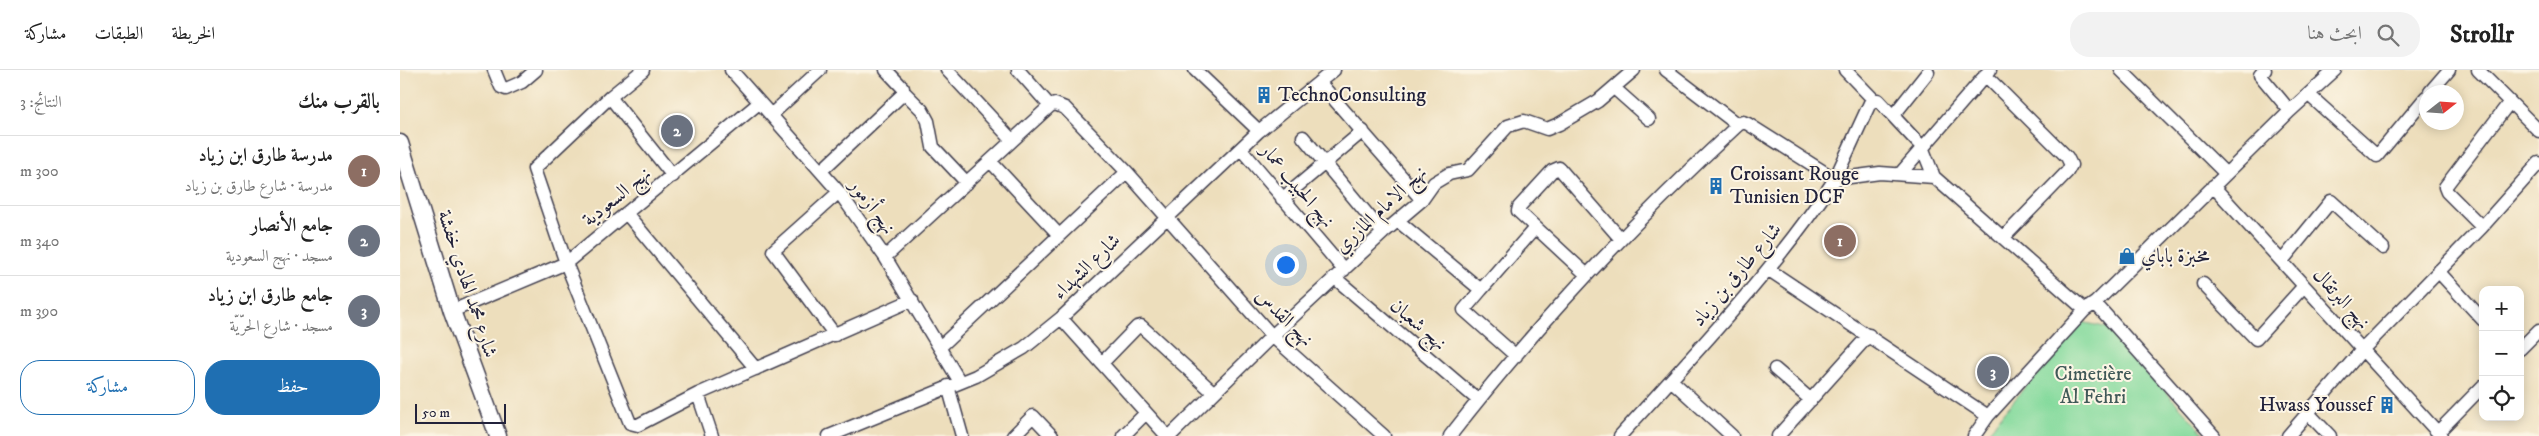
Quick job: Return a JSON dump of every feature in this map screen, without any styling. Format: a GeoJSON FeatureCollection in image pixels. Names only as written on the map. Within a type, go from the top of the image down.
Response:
{"type":"FeatureCollection","features":[{"type":"Feature","properties":{"kind":"main road","name":"شارع محمد الهادي خفشة"},"geometry":{"type":"LineString","coordinates":[[400,143],[452,311],[498,436]]}},
{"type":"Feature","properties":{"kind":"street"},"geometry":{"type":"LineString","coordinates":[[494,70],[501,87],[506,88],[522,82],[536,70]]}},
{"type":"Feature","properties":{"kind":"street"},"geometry":{"type":"LineString","coordinates":[[643,70],[610,97],[534,169],[566,262],[630,423],[638,425],[698,394],[912,300]]}},
{"type":"Feature","properties":{"kind":"street","name":"نهج أزمور"},"geometry":{"type":"LineString","coordinates":[[731,70],[839,192],[885,257],[941,346],[954,384],[962,436]]}},
{"type":"Feature","properties":{"kind":"street"},"geometry":{"type":"LineString","coordinates":[[771,115],[820,70]]}},
{"type":"Feature","properties":{"kind":"street"},"geometry":{"type":"LineString","coordinates":[[886,70],[922,110],[928,121],[933,147],[967,183]]}},
{"type":"Feature","properties":{"kind":"street"},"geometry":{"type":"LineString","coordinates":[[947,70],[1012,140]]}},
{"type":"Feature","properties":{"kind":"street"},"geometry":{"type":"LineString","coordinates":[[885,257],[1050,106],[1018,70]]}},
{"type":"Feature","properties":{"kind":"street"},"geometry":{"type":"LineString","coordinates":[[1194,70],[1259,132]]}},
{"type":"Feature","properties":{"kind":"street","name":"شارع الشهداء"},"geometry":{"type":"LineString","coordinates":[[829,436],[976,376],[1024,348],[1061,318],[1166,217],[1259,132],[1334,70]]}},
{"type":"Feature","properties":{"kind":"street"},"geometry":{"type":"LineString","coordinates":[[1634,70],[1614,88],[1649,119]]}},
{"type":"Feature","properties":{"kind":"street"},"geometry":{"type":"LineString","coordinates":[[1666,70],[1738,125]]}},
{"type":"Feature","properties":{"kind":"street"},"geometry":{"type":"LineString","coordinates":[[1845,70],[1874,100],[1878,100],[1922,147],[1934,177],[2004,237],[2090,306],[2214,436]]}},
{"type":"Feature","properties":{"kind":"street"},"geometry":{"type":"LineString","coordinates":[[2121,70],[2226,174]]}},
{"type":"Feature","properties":{"kind":"street"},"geometry":{"type":"LineString","coordinates":[[1974,436],[1988,416],[2090,306],[2290,111],[2335,70]]}},
{"type":"Feature","properties":{"kind":"street"},"geometry":{"type":"LineString","coordinates":[[2436,85],[2449,70]]}},
{"type":"Feature","properties":{"kind":"street"},"geometry":{"type":"LineString","coordinates":[[2478,70],[2535,127],[2539,113]]}},
{"type":"Feature","properties":{"kind":"street"},"geometry":{"type":"LineString","coordinates":[[1893,116],[1928,72]]}},
{"type":"Feature","properties":{"kind":"street"},"geometry":{"type":"LineString","coordinates":[[2259,72],[2290,111]]}},
{"type":"Feature","properties":{"kind":"street"},"geometry":{"type":"LineString","coordinates":[[1900,174],[1987,73],[2067,157],[2071,165],[2067,172],[2004,237]]}},
{"type":"Feature","properties":{"kind":"street"},"geometry":{"type":"LineString","coordinates":[[1318,82],[1422,200]]}},
{"type":"Feature","properties":{"kind":"street","name":"نهج الامام المازري"},"geometry":{"type":"LineString","coordinates":[[1169,436],[1272,336],[1383,233],[1422,200],[1434,183],[1449,174],[1463,173],[1470,169],[1508,126],[1526,121],[1547,128],[1559,124],[1614,88]]}},
{"type":"Feature","properties":{"kind":"street"},"geometry":{"type":"LineString","coordinates":[[821,171],[904,92]]}},
{"type":"Feature","properties":{"kind":"street"},"geometry":{"type":"LineString","coordinates":[[2309,95],[2377,156],[2419,105]]}},
{"type":"Feature","properties":{"kind":"street"},"geometry":{"type":"LineString","coordinates":[[610,97],[673,176]]}},
{"type":"Feature","properties":{"kind":"street","name":"شارع طارق بن زياد"},"geometry":{"type":"LineString","coordinates":[[1620,436],[1769,270],[1793,240],[1835,179],[1870,103],[1874,100]]}},
{"type":"Feature","properties":{"kind":"street","name":"نهج السعودية"},"geometry":{"type":"LineString","coordinates":[[452,311],[566,262],[760,103]]}},
{"type":"Feature","properties":{"kind":"street"},"geometry":{"type":"LineString","coordinates":[[2482,227],[2447,192],[2445,187],[2509,103]]}},
{"type":"Feature","properties":{"kind":"street","name":"نهج القدس"},"geometry":{"type":"LineString","coordinates":[[1050,106],[1055,104],[1065,108],[1127,172],[1272,336],[1384,436]]}},
{"type":"Feature","properties":{"kind":"street"},"geometry":{"type":"LineString","coordinates":[[1450,436],[1478,400],[1620,238],[1743,122],[1835,179],[1880,173],[1934,177]]}},
{"type":"Feature","properties":{"kind":"street"},"geometry":{"type":"LineString","coordinates":[[1282,198],[1363,131]]}},
{"type":"Feature","properties":{"kind":"street"},"geometry":{"type":"LineString","coordinates":[[1303,136],[1324,164],[1383,233]]}},
{"type":"Feature","properties":{"kind":"street","name":"نهج الحبيب عمار"},"geometry":{"type":"LineString","coordinates":[[1241,149],[1282,198],[1339,274]]}},
{"type":"Feature","properties":{"kind":"street"},"geometry":{"type":"LineString","coordinates":[[990,161],[1059,235]]}},
{"type":"Feature","properties":{"kind":"street"},"geometry":{"type":"LineString","coordinates":[[2288,436],[2362,350],[2482,227],[2539,163]]}},
{"type":"Feature","properties":{"kind":"street"},"geometry":{"type":"LineString","coordinates":[[1587,275],[1535,228],[1518,211],[1518,208],[1558,168],[1620,238]]}},
{"type":"Feature","properties":{"kind":"street"},"geometry":{"type":"LineString","coordinates":[[941,346],[1127,172]]}},
{"type":"Feature","properties":{"kind":"street","name":"نهج البرتقال"},"geometry":{"type":"LineString","coordinates":[[2213,186],[2439,434]]}},
{"type":"Feature","properties":{"kind":"street"},"geometry":{"type":"LineString","coordinates":[[835,335],[774,251],[839,192]]}},
{"type":"Feature","properties":{"kind":"street"},"geometry":{"type":"LineString","coordinates":[[2282,261],[2330,201],[2383,248]]}},
{"type":"Feature","properties":{"kind":"street"},"geometry":{"type":"LineString","coordinates":[[626,213],[756,369]]}},
{"type":"Feature","properties":{"kind":"street"},"geometry":{"type":"LineString","coordinates":[[1398,221],[1481,290]]}},
{"type":"Feature","properties":{"kind":"street"},"geometry":{"type":"LineString","coordinates":[[1516,356],[1464,310],[1535,228]]}},
{"type":"Feature","properties":{"kind":"street"},"geometry":{"type":"LineString","coordinates":[[1769,270],[1988,416]]}},
{"type":"Feature","properties":{"kind":"street"},"geometry":{"type":"LineString","coordinates":[[2438,271],[2479,316]]}},
{"type":"Feature","properties":{"kind":"street","name":"نهج شعبان"},"geometry":{"type":"LineString","coordinates":[[1339,274],[1478,400]]}},
{"type":"Feature","properties":{"kind":"street"},"geometry":{"type":"LineString","coordinates":[[2203,284],[2256,339],[2304,286]]}},
{"type":"Feature","properties":{"kind":"street"},"geometry":{"type":"LineString","coordinates":[[1061,318],[1169,436]]}},
{"type":"Feature","properties":{"kind":"street"},"geometry":{"type":"LineString","coordinates":[[1102,363],[1137,327],[1141,326],[1214,393]]}},
{"type":"Feature","properties":{"kind":"street"},"geometry":{"type":"LineString","coordinates":[[2524,345],[2539,330]]}},
{"type":"Feature","properties":{"kind":"street"},"geometry":{"type":"LineString","coordinates":[[1778,436],[1869,336]]}},
{"type":"Feature","properties":{"kind":"street"},"geometry":{"type":"LineString","coordinates":[[1775,369],[1812,400]]}},
{"type":"Feature","properties":{"kind":"street"},"geometry":{"type":"LineString","coordinates":[[1671,380],[1732,436]]}},
{"type":"Feature","properties":{"kind":"street"},"geometry":{"type":"LineString","coordinates":[[2439,434],[2479,390]]}},
{"type":"Feature","properties":{"kind":"street"},"geometry":{"type":"LineString","coordinates":[[698,394],[712,436]]}},
{"type":"Feature","properties":{"kind":"street"},"geometry":{"type":"LineString","coordinates":[[1123,436],[1146,413]]}},
{"type":"Feature","properties":{"kind":"street"},"geometry":{"type":"LineString","coordinates":[[2308,413],[2330,436]]}},
{"type":"Feature","properties":{"kind":"street"},"geometry":{"type":"LineString","coordinates":[[1013,436],[1033,416],[1052,436]]}},
{"type":"Feature","properties":{"kind":"green space","name":"Cimetière Al Fehri"},"geometry":{"type":"Polygon","coordinates":[[[2082,322],[2109,328],[2206,436],[1985,436],[2074,327],[2082,322]]]}},
{"type":"Feature","properties":{"kind":"place","name":"TechnoConsulting"},"geometry":{"type":"Point","coordinates":[1264,95]}},
{"type":"Feature","properties":{"kind":"place","name":"جامع الأنصار"},"geometry":{"type":"Point","coordinates":[677,131]}},
{"type":"Feature","properties":{"kind":"place","name":"Croissant Rouge Tunisien DCF"},"geometry":{"type":"Point","coordinates":[1716,186]}},
{"type":"Feature","properties":{"kind":"place","name":"مدرسة طارق ابن زياد"},"geometry":{"type":"Point","coordinates":[1840,241]}},
{"type":"Feature","properties":{"kind":"place","name":"مخبزة باباي"},"geometry":{"type":"Point","coordinates":[2127,256]}},
{"type":"Feature","properties":{"kind":"place","name":"جامع طارق ابن زياد"},"geometry":{"type":"Point","coordinates":[1993,372]}},
{"type":"Feature","properties":{"kind":"place","name":"Hwass Youssef"},"geometry":{"type":"Point","coordinates":[2387,405]}}]}
